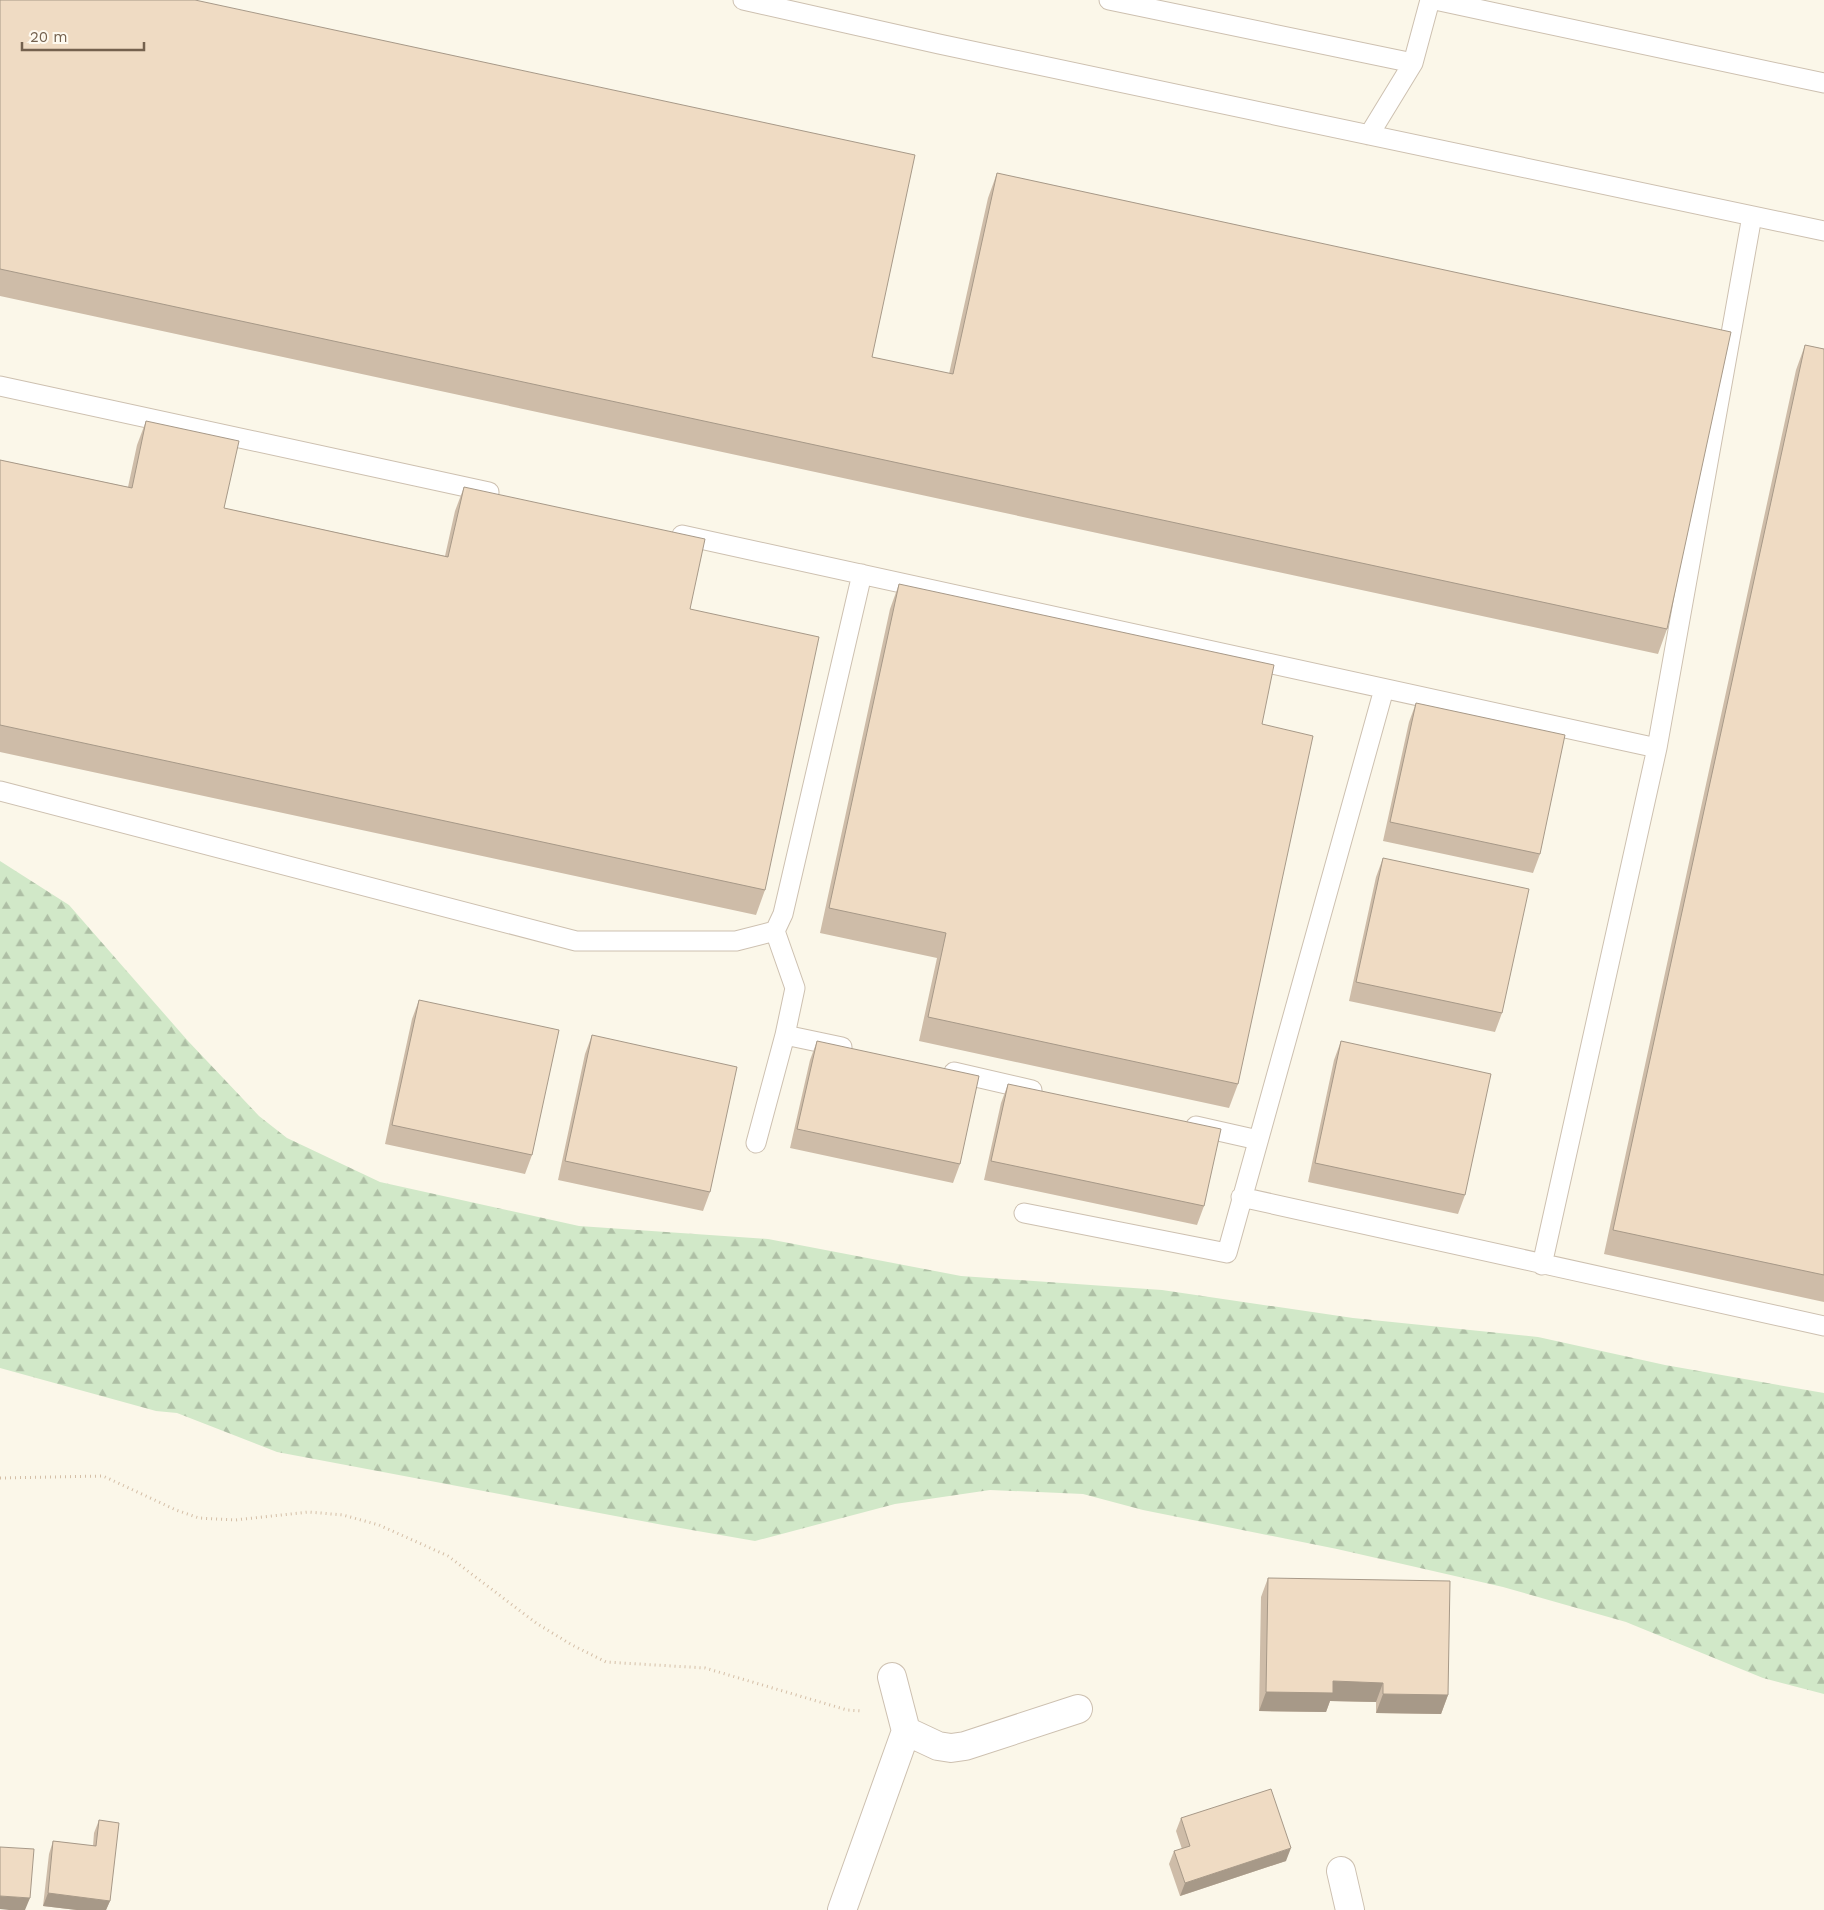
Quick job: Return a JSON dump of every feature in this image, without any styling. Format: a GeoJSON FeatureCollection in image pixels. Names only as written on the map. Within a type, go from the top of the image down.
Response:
{"type":"FeatureCollection","features":[{"type":"Feature","properties":{"kind":"street"},"geometry":{"type":"LineString","coordinates":[[842,1910],[904,1723],[892,1677]]}},
{"type":"Feature","properties":{"kind":"street"},"geometry":{"type":"LineString","coordinates":[[904,1723],[938,1746],[951,1748],[966,1746],[1078,1709]]}},
{"type":"Feature","properties":{"kind":"street"},"geometry":{"type":"LineString","coordinates":[[1341,1871],[1350,1910]]}},
{"type":"Feature","properties":{"kind":"lane"},"geometry":{"type":"LineString","coordinates":[[743,0],[949,46],[1824,231]]}},
{"type":"Feature","properties":{"kind":"lane"},"geometry":{"type":"LineString","coordinates":[[1109,0],[1413,63]]}},
{"type":"Feature","properties":{"kind":"lane"},"geometry":{"type":"LineString","coordinates":[[1368,135],[1413,63],[1430,0]]}},
{"type":"Feature","properties":{"kind":"lane"},"geometry":{"type":"LineString","coordinates":[[1435,0],[1824,83]]}},
{"type":"Feature","properties":{"kind":"lane"},"geometry":{"type":"LineString","coordinates":[[1542,1265],[1658,748],[1752,216]]}},
{"type":"Feature","properties":{"kind":"lane"},"geometry":{"type":"LineString","coordinates":[[0,386],[503,496]]}},
{"type":"Feature","properties":{"kind":"lane"},"geometry":{"type":"LineString","coordinates":[[668,532],[1658,748]]}},
{"type":"Feature","properties":{"kind":"lane"},"geometry":{"type":"LineString","coordinates":[[756,1143],[785,1035],[795,988],[775,931],[783,914],[862,574]]}},
{"type":"Feature","properties":{"kind":"lane"},"geometry":{"type":"LineString","coordinates":[[1024,1213],[1227,1253],[1384,688]]}},
{"type":"Feature","properties":{"kind":"lane"},"geometry":{"type":"LineString","coordinates":[[0,791],[576,941],[736,941],[775,931]]}},
{"type":"Feature","properties":{"kind":"lane"},"geometry":{"type":"LineString","coordinates":[[785,1035],[862,1052]]}},
{"type":"Feature","properties":{"kind":"lane"},"geometry":{"type":"LineString","coordinates":[[940,1069],[1046,1093]]}},
{"type":"Feature","properties":{"kind":"lane"},"geometry":{"type":"LineString","coordinates":[[1181,1123],[1258,1140]]}},
{"type":"Feature","properties":{"kind":"lane"},"geometry":{"type":"LineString","coordinates":[[1241,1198],[1824,1326]]}},
{"type":"Feature","properties":{"kind":"path"},"geometry":{"type":"LineString","coordinates":[[0,1478],[103,1476],[176,1510],[199,1518],[235,1520],[309,1512],[343,1515],[379,1525],[448,1556],[536,1622],[572,1645],[606,1662],[704,1668],[847,1710],[904,1723]]}},
{"type":"Feature","properties":{"kind":"green space"},"geometry":{"type":"Polygon","coordinates":[[[0,861],[69,905],[188,1041],[259,1116],[287,1138],[380,1182],[579,1226],[768,1239],[961,1276],[1162,1290],[1353,1318],[1538,1337],[1665,1365],[1824,1393],[1824,1694],[1763,1678],[1626,1622],[1503,1587],[1337,1549],[1143,1510],[1083,1494],[990,1490],[895,1504],[755,1541],[277,1452],[177,1413],[156,1411],[0,1368],[0,861]]]}},
{"type":"Feature","properties":{"kind":"building"},"geometry":{"type":"Polygon","coordinates":[[[0,0],[195,0],[915,155],[872,357],[953,374],[997,173],[1731,332],[1667,629],[0,269],[0,0]]]}},
{"type":"Feature","properties":{"kind":"building"},"geometry":{"type":"Polygon","coordinates":[[[1805,345],[1824,349],[1824,1275],[1613,1230],[1805,345]]]}},
{"type":"Feature","properties":{"kind":"building"},"geometry":{"type":"Polygon","coordinates":[[[146,421],[239,441],[224,508],[448,557],[464,487],[705,539],[690,609],[819,637],[765,890],[0,725],[0,460],[132,488],[146,421]]]}},
{"type":"Feature","properties":{"kind":"building"},"geometry":{"type":"Polygon","coordinates":[[[899,584],[1274,665],[1262,724],[1313,736],[1238,1084],[928,1017],[946,933],[829,908],[899,584]]]}},
{"type":"Feature","properties":{"kind":"building"},"geometry":{"type":"Polygon","coordinates":[[[1416,703],[1565,735],[1540,854],[1390,822],[1416,703]]]}},
{"type":"Feature","properties":{"kind":"building"},"geometry":{"type":"Polygon","coordinates":[[[1383,858],[1529,889],[1502,1013],[1356,982],[1383,858]]]}},
{"type":"Feature","properties":{"kind":"building"},"geometry":{"type":"Polygon","coordinates":[[[419,1000],[559,1030],[532,1155],[392,1125],[419,1000]]]}},
{"type":"Feature","properties":{"kind":"building"},"geometry":{"type":"Polygon","coordinates":[[[592,1035],[737,1067],[710,1192],[565,1161],[592,1035]]]}},
{"type":"Feature","properties":{"kind":"building"},"geometry":{"type":"Polygon","coordinates":[[[817,1041],[979,1076],[960,1164],[797,1129],[817,1041]]]}},
{"type":"Feature","properties":{"kind":"building"},"geometry":{"type":"Polygon","coordinates":[[[1341,1041],[1491,1074],[1465,1195],[1315,1163],[1341,1041]]]}},
{"type":"Feature","properties":{"kind":"building"},"geometry":{"type":"Polygon","coordinates":[[[1008,1084],[1221,1129],[1204,1206],[991,1161],[1008,1084]]]}},
{"type":"Feature","properties":{"kind":"building"},"geometry":{"type":"Polygon","coordinates":[[[1268,1578],[1450,1581],[1448,1695],[1383,1694],[1383,1683],[1333,1681],[1333,1693],[1266,1692],[1268,1578]]]}},
{"type":"Feature","properties":{"kind":"building"},"geometry":{"type":"Polygon","coordinates":[[[1271,1789],[1291,1848],[1185,1883],[1174,1851],[1190,1846],[1181,1818],[1271,1789]]]}},
{"type":"Feature","properties":{"kind":"building"},"geometry":{"type":"Polygon","coordinates":[[[99,1820],[119,1823],[110,1901],[48,1893],[53,1841],[96,1846],[99,1820]]]}},
{"type":"Feature","properties":{"kind":"building"},"geometry":{"type":"Polygon","coordinates":[[[0,1847],[34,1849],[30,1898],[0,1896],[0,1847]]]}}]}
